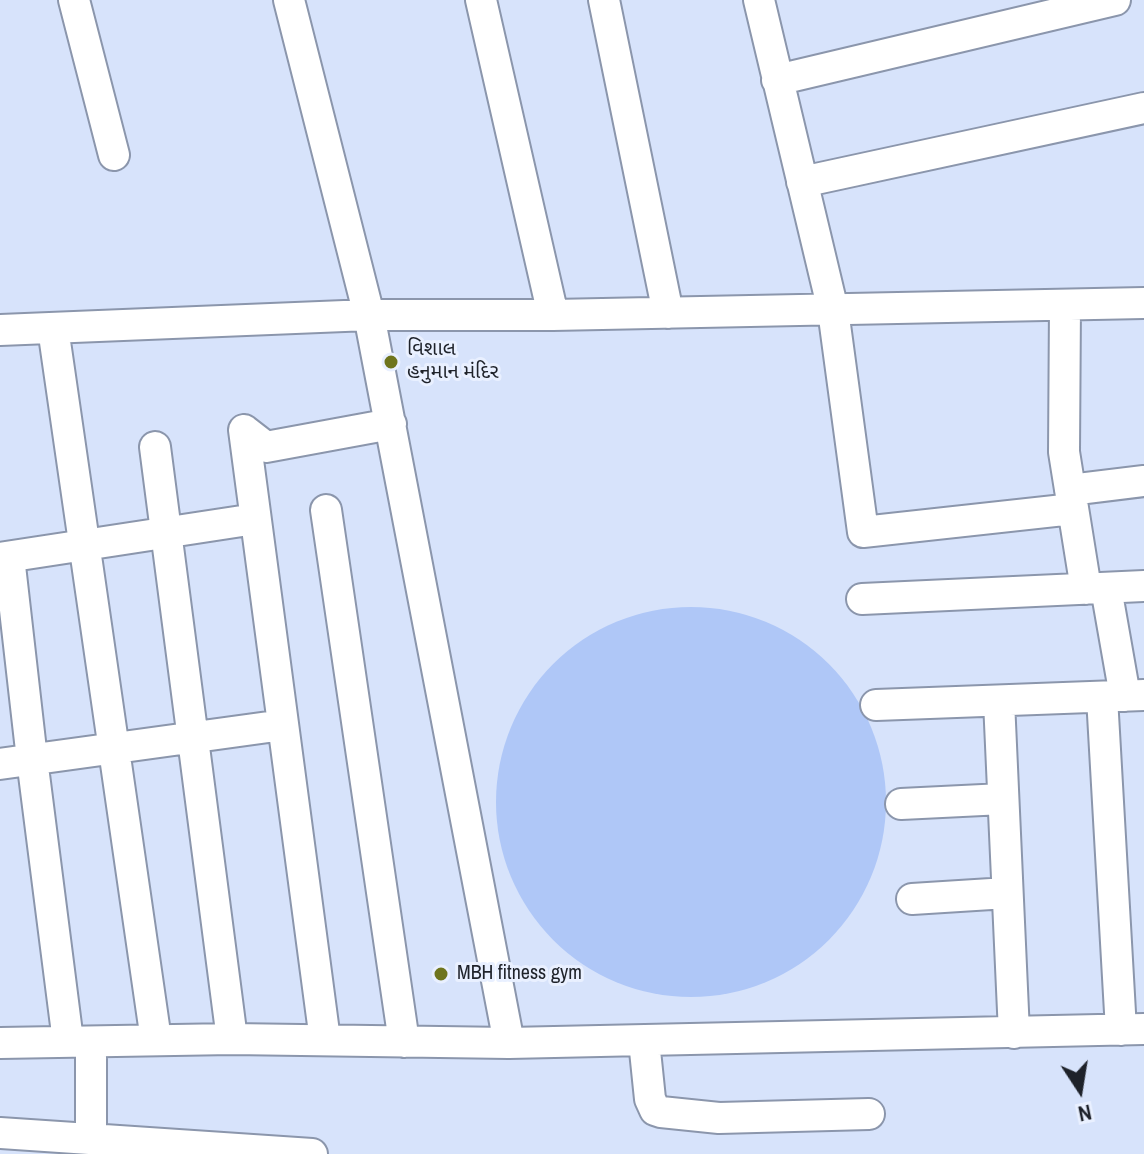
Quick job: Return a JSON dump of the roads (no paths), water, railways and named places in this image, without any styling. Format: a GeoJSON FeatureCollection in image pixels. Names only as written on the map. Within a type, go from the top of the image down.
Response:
{"type":"FeatureCollection","features":[{"type":"Feature","properties":{"kind":"street"},"geometry":{"type":"LineString","coordinates":[[74,0],[114,155]]}},
{"type":"Feature","properties":{"kind":"street"},"geometry":{"type":"LineString","coordinates":[[289,0],[369,315],[509,1043]]}},
{"type":"Feature","properties":{"kind":"street"},"geometry":{"type":"LineString","coordinates":[[481,0],[553,315]]}},
{"type":"Feature","properties":{"kind":"street"},"geometry":{"type":"LineString","coordinates":[[604,0],[668,313]]}},
{"type":"Feature","properties":{"kind":"street"},"geometry":{"type":"LineString","coordinates":[[759,0],[833,310],[863,532],[1072,499],[1144,481]]}},
{"type":"Feature","properties":{"kind":"street"},"geometry":{"type":"LineString","coordinates":[[777,80],[1115,0]]}},
{"type":"Feature","properties":{"kind":"street"},"geometry":{"type":"LineString","coordinates":[[802,182],[1144,108]]}},
{"type":"Feature","properties":{"kind":"street"},"geometry":{"type":"LineString","coordinates":[[0,330],[369,315],[553,315],[1144,303]]}},
{"type":"Feature","properties":{"kind":"street"},"geometry":{"type":"LineString","coordinates":[[1,1036],[80,1042],[232,1039],[509,1043],[1132,1030],[1124,696],[1072,499],[1064,452],[1065,305]]}},
{"type":"Feature","properties":{"kind":"street"},"geometry":{"type":"LineString","coordinates":[[53,328],[156,1040]]}},
{"type":"Feature","properties":{"kind":"street"},"geometry":{"type":"LineString","coordinates":[[325,1040],[244,430],[266,447],[391,424]]}},
{"type":"Feature","properties":{"kind":"street"},"geometry":{"type":"LineString","coordinates":[[155,447],[232,1039]]}},
{"type":"Feature","properties":{"kind":"street"},"geometry":{"type":"LineString","coordinates":[[326,510],[404,1042]]}},
{"type":"Feature","properties":{"kind":"street"},"geometry":{"type":"LineString","coordinates":[[91,1140],[80,1042],[32,759],[4,557],[255,519]]}},
{"type":"Feature","properties":{"kind":"street"},"geometry":{"type":"LineString","coordinates":[[862,599],[1144,586]]}},
{"type":"Feature","properties":{"kind":"street"},"geometry":{"type":"LineString","coordinates":[[876,705],[1124,696]]}},
{"type":"Feature","properties":{"kind":"street"},"geometry":{"type":"LineString","coordinates":[[999,701],[1014,1033]]}},
{"type":"Feature","properties":{"kind":"street"},"geometry":{"type":"LineString","coordinates":[[0,764],[283,725]]}},
{"type":"Feature","properties":{"kind":"street"},"geometry":{"type":"LineString","coordinates":[[901,804],[1003,799]]}},
{"type":"Feature","properties":{"kind":"street"},"geometry":{"type":"LineString","coordinates":[[912,899],[1007,893]]}},
{"type":"Feature","properties":{"kind":"street"},"geometry":{"type":"LineString","coordinates":[[644,1041],[650,1099],[655,1110],[661,1112],[719,1118],[869,1114]]}},
{"type":"Feature","properties":{"kind":"street"},"geometry":{"type":"LineString","coordinates":[[0,1133],[312,1154]]}},
{"type":"Feature","properties":{"kind":"place","name":"વિશાલ હનુમાન મંદિર"},"geometry":{"type":"Point","coordinates":[391,362]}},
{"type":"Feature","properties":{"kind":"place","name":"MBH fitness gym"},"geometry":{"type":"Point","coordinates":[441,974]}}]}
